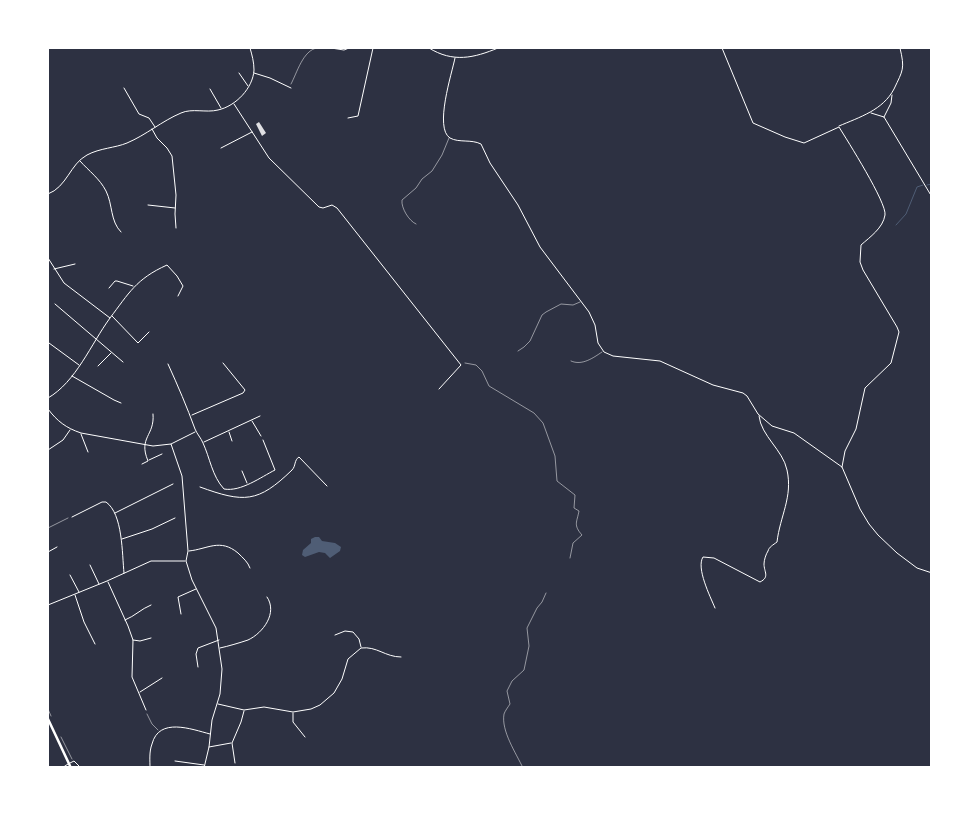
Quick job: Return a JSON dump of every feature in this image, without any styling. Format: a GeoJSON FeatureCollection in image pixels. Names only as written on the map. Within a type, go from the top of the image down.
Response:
{"type":"FeatureCollection","features":[{"type":"Feature","properties":{"kind":"highway"},"geometry":{"type":"LineString","coordinates":[[48,720],[70,766]]}},
{"type":"Feature","properties":{"kind":"street"},"geometry":{"type":"LineString","coordinates":[[48,194],[61,186],[79,161],[88,154],[124,144],[187,112],[222,109],[233,104],[248,87],[254,73],[250,48]]}},
{"type":"Feature","properties":{"kind":"street"},"geometry":{"type":"LineString","coordinates":[[321,48],[344,50],[349,48]]}},
{"type":"Feature","properties":{"kind":"street"},"geometry":{"type":"LineString","coordinates":[[348,118],[358,116],[373,48]]}},
{"type":"Feature","properties":{"kind":"street"},"geometry":{"type":"LineString","coordinates":[[429,48],[455,58],[473,57],[498,48]]}},
{"type":"Feature","properties":{"kind":"street"},"geometry":{"type":"LineString","coordinates":[[722,48],[752,121],[785,137],[804,143],[870,113],[886,101],[892,94],[902,71],[903,61],[900,48]]}},
{"type":"Feature","properties":{"kind":"street"},"geometry":{"type":"LineString","coordinates":[[455,58],[443,117],[444,128],[449,137],[481,144],[490,163],[518,205],[540,247],[592,318],[598,343],[604,352],[613,356],[660,361],[713,385],[741,391],[747,396],[759,416],[772,426],[794,433],[842,467],[860,509],[869,524],[897,553],[917,568],[932,573]]}},
{"type":"Feature","properties":{"kind":"street"},"geometry":{"type":"LineString","coordinates":[[239,73],[248,87]]}},
{"type":"Feature","properties":{"kind":"street"},"geometry":{"type":"LineString","coordinates":[[254,73],[289,87]]}},
{"type":"Feature","properties":{"kind":"street"},"geometry":{"type":"LineString","coordinates":[[124,88],[139,114],[149,118],[155,128]]}},
{"type":"Feature","properties":{"kind":"street"},"geometry":{"type":"LineString","coordinates":[[210,89],[222,109]]}},
{"type":"Feature","properties":{"kind":"street"},"geometry":{"type":"LineString","coordinates":[[884,117],[891,103],[892,94]]}},
{"type":"Feature","properties":{"kind":"street"},"geometry":{"type":"LineString","coordinates":[[233,104],[269,158],[319,207],[332,206],[337,208],[462,365],[439,389]]}},
{"type":"Feature","properties":{"kind":"street"},"geometry":{"type":"LineString","coordinates":[[870,113],[884,117],[932,197]]}},
{"type":"Feature","properties":{"kind":"street"},"geometry":{"type":"LineString","coordinates":[[838,127],[873,184],[885,209],[882,223],[871,237],[861,245],[860,262],[897,327],[898,332],[895,354],[891,364],[865,388],[856,429],[845,451],[842,467]]}},
{"type":"Feature","properties":{"kind":"street"},"geometry":{"type":"LineString","coordinates":[[152,130],[172,156],[176,195],[176,228]]}},
{"type":"Feature","properties":{"kind":"street"},"geometry":{"type":"LineString","coordinates":[[221,148],[252,132]]}},
{"type":"Feature","properties":{"kind":"street"},"geometry":{"type":"LineString","coordinates":[[79,161],[98,179],[106,191],[114,221],[121,232]]}},
{"type":"Feature","properties":{"kind":"street"},"geometry":{"type":"LineString","coordinates":[[148,205],[175,208]]}},
{"type":"Feature","properties":{"kind":"street"},"geometry":{"type":"LineString","coordinates":[[48,258],[67,287],[110,318]]}},
{"type":"Feature","properties":{"kind":"street"},"geometry":{"type":"LineString","coordinates":[[54,269],[75,264]]}},
{"type":"Feature","properties":{"kind":"street"},"geometry":{"type":"LineString","coordinates":[[48,398],[59,390],[72,376],[94,339],[133,286],[149,274],[167,265],[178,276],[183,286],[178,296]]}},
{"type":"Feature","properties":{"kind":"street"},"geometry":{"type":"LineString","coordinates":[[109,288],[115,281],[133,286]]}},
{"type":"Feature","properties":{"kind":"street"},"geometry":{"type":"LineString","coordinates":[[55,304],[123,362]]}},
{"type":"Feature","properties":{"kind":"street"},"geometry":{"type":"LineString","coordinates":[[112,316],[138,343],[149,332]]}},
{"type":"Feature","properties":{"kind":"street"},"geometry":{"type":"LineString","coordinates":[[49,343],[79,365]]}},
{"type":"Feature","properties":{"kind":"street"},"geometry":{"type":"LineString","coordinates":[[98,366],[112,353]]}},
{"type":"Feature","properties":{"kind":"street"},"geometry":{"type":"LineString","coordinates":[[191,416],[244,393],[245,390],[223,363]]}},
{"type":"Feature","properties":{"kind":"street"},"geometry":{"type":"LineString","coordinates":[[168,364],[196,432],[203,442],[207,456],[222,487],[221,493]]}},
{"type":"Feature","properties":{"kind":"street"},"geometry":{"type":"LineString","coordinates":[[72,376],[121,403]]}},
{"type":"Feature","properties":{"kind":"street"},"geometry":{"type":"LineString","coordinates":[[48,409],[58,421],[70,430],[144,444],[159,446],[170,444],[196,432]]}},
{"type":"Feature","properties":{"kind":"street"},"geometry":{"type":"LineString","coordinates":[[148,461],[144,444],[153,426],[153,414]]}},
{"type":"Feature","properties":{"kind":"street"},"geometry":{"type":"LineString","coordinates":[[203,442],[260,416]]}},
{"type":"Feature","properties":{"kind":"street"},"geometry":{"type":"LineString","coordinates":[[716,608],[709,594],[700,565],[703,557],[714,558],[760,582],[765,579],[767,576],[764,563],[767,552],[769,547],[777,542],[778,528],[789,499],[787,470],[782,458],[760,423],[759,416]]}},
{"type":"Feature","properties":{"kind":"street"},"geometry":{"type":"LineString","coordinates":[[252,420],[261,436]]}},
{"type":"Feature","properties":{"kind":"street"},"geometry":{"type":"LineString","coordinates":[[48,450],[63,440],[70,430]]}},
{"type":"Feature","properties":{"kind":"street"},"geometry":{"type":"LineString","coordinates":[[228,432],[232,441]]}},
{"type":"Feature","properties":{"kind":"street"},"geometry":{"type":"LineString","coordinates":[[81,433],[88,452]]}},
{"type":"Feature","properties":{"kind":"street"},"geometry":{"type":"LineString","coordinates":[[222,487],[232,490],[275,470],[263,440]]}},
{"type":"Feature","properties":{"kind":"street"},"geometry":{"type":"LineString","coordinates":[[170,444],[182,476],[188,551],[186,561],[196,589],[212,617],[219,640],[222,685],[212,720],[209,748],[204,767],[175,761]]}},
{"type":"Feature","properties":{"kind":"street"},"geometry":{"type":"LineString","coordinates":[[142,464],[162,454]]}},
{"type":"Feature","properties":{"kind":"street"},"geometry":{"type":"LineString","coordinates":[[200,487],[239,498],[256,497],[268,490],[292,470],[296,460],[299,458],[328,486]]}},
{"type":"Feature","properties":{"kind":"street"},"geometry":{"type":"LineString","coordinates":[[242,471],[247,484]]}},
{"type":"Feature","properties":{"kind":"street"},"geometry":{"type":"LineString","coordinates":[[115,513],[174,484]]}},
{"type":"Feature","properties":{"kind":"street"},"geometry":{"type":"LineString","coordinates":[[72,516],[104,502],[111,505],[120,527],[124,574]]}},
{"type":"Feature","properties":{"kind":"street"},"geometry":{"type":"LineString","coordinates":[[121,540],[152,529],[175,518]]}},
{"type":"Feature","properties":{"kind":"street"},"geometry":{"type":"LineString","coordinates":[[188,551],[216,545],[227,547],[233,549],[246,560],[250,568]]}},
{"type":"Feature","properties":{"kind":"street"},"geometry":{"type":"LineString","coordinates":[[48,552],[57,546]]}},
{"type":"Feature","properties":{"kind":"street"},"geometry":{"type":"LineString","coordinates":[[48,605],[151,561],[186,561]]}},
{"type":"Feature","properties":{"kind":"street"},"geometry":{"type":"LineString","coordinates":[[90,565],[99,584]]}},
{"type":"Feature","properties":{"kind":"street"},"geometry":{"type":"LineString","coordinates":[[70,575],[79,592]]}},
{"type":"Feature","properties":{"kind":"street"},"geometry":{"type":"LineString","coordinates":[[107,581],[133,640],[132,677],[146,710]]}},
{"type":"Feature","properties":{"kind":"street"},"geometry":{"type":"LineString","coordinates":[[181,614],[179,595],[196,589]]}},
{"type":"Feature","properties":{"kind":"street"},"geometry":{"type":"LineString","coordinates":[[74,594],[84,622],[95,644]]}},
{"type":"Feature","properties":{"kind":"street"},"geometry":{"type":"LineString","coordinates":[[220,648],[248,640],[260,630],[270,615],[270,605],[267,597]]}},
{"type":"Feature","properties":{"kind":"street"},"geometry":{"type":"LineString","coordinates":[[125,620],[151,605]]}},
{"type":"Feature","properties":{"kind":"street"},"geometry":{"type":"LineString","coordinates":[[335,635],[345,631],[353,632],[359,639],[361,648]]}},
{"type":"Feature","properties":{"kind":"street"},"geometry":{"type":"LineString","coordinates":[[133,640],[140,641],[151,638]]}},
{"type":"Feature","properties":{"kind":"street"},"geometry":{"type":"LineString","coordinates":[[198,666],[196,654],[198,648],[219,640]]}},
{"type":"Feature","properties":{"kind":"street"},"geometry":{"type":"LineString","coordinates":[[218,704],[244,710],[264,707],[292,712],[311,709],[327,700],[338,686],[348,659],[361,648],[374,648],[390,656],[401,657]]}},
{"type":"Feature","properties":{"kind":"street"},"geometry":{"type":"LineString","coordinates":[[48,670],[48,696]]}},
{"type":"Feature","properties":{"kind":"street"},"geometry":{"type":"LineString","coordinates":[[139,692],[162,678]]}},
{"type":"Feature","properties":{"kind":"street"},"geometry":{"type":"LineString","coordinates":[[235,763],[232,743],[244,710]]}},
{"type":"Feature","properties":{"kind":"street"},"geometry":{"type":"LineString","coordinates":[[292,712],[293,722],[305,737]]}},
{"type":"Feature","properties":{"kind":"street"},"geometry":{"type":"LineString","coordinates":[[150,768],[152,741],[163,730],[176,726],[210,734]]}},
{"type":"Feature","properties":{"kind":"street"},"geometry":{"type":"LineString","coordinates":[[209,748],[232,743]]}},
{"type":"Feature","properties":{"kind":"street"},"geometry":{"type":"LineString","coordinates":[[62,768],[70,766],[74,761],[81,768]]}},
{"type":"Feature","properties":{"kind":"lane"},"geometry":{"type":"LineString","coordinates":[[416,224],[413,223],[402,207],[402,200],[432,171],[442,155],[449,137]]}},
{"type":"Feature","properties":{"kind":"lane"},"geometry":{"type":"LineString","coordinates":[[518,351],[530,341],[542,316],[546,312],[560,304],[572,305],[581,301]]}},
{"type":"Feature","properties":{"kind":"lane"},"geometry":{"type":"LineString","coordinates":[[571,361],[583,363],[604,352]]}},
{"type":"Feature","properties":{"kind":"path"},"geometry":{"type":"LineString","coordinates":[[289,87],[309,52],[314,48],[321,48]]}},
{"type":"Feature","properties":{"kind":"path"},"geometry":{"type":"LineString","coordinates":[[462,365],[467,362],[476,365],[482,371],[489,386],[534,413],[543,423],[555,456],[557,481],[575,495],[574,508],[579,511],[576,529],[582,535],[573,543],[570,558]]}},
{"type":"Feature","properties":{"kind":"path"},"geometry":{"type":"LineString","coordinates":[[48,528],[72,516]]}},
{"type":"Feature","properties":{"kind":"path"},"geometry":{"type":"LineString","coordinates":[[523,768],[511,747],[504,722],[504,713],[510,704],[507,691],[512,681],[524,670],[529,646],[527,628],[546,593]]}},
{"type":"Feature","properties":{"kind":"path"},"geometry":{"type":"LineString","coordinates":[[48,709],[51,717]]}},
{"type":"Feature","properties":{"kind":"path"},"geometry":{"type":"LineString","coordinates":[[146,710],[152,724],[160,732]]}},
{"type":"Feature","properties":{"kind":"path"},"geometry":{"type":"LineString","coordinates":[[61,737],[74,761]]}},
{"type":"Feature","properties":{"kind":"water"},"geometry":{"type":"Polygon","coordinates":[[[319,537],[322,541],[335,543],[341,547],[340,551],[330,558],[325,553],[319,552],[305,557],[302,555],[303,550],[311,543],[311,539],[319,537]]]}},
{"type":"Feature","properties":{"kind":"building"},"geometry":{"type":"Polygon","coordinates":[[[259,122],[266,133],[262,136],[256,124],[259,122]]]}},
{"type":"Feature","properties":{"kind":"waterway"},"geometry":{"type":"LineString","coordinates":[[927,185],[932,184]]}},
{"type":"Feature","properties":{"kind":"waterway"},"geometry":{"type":"LineString","coordinates":[[896,225],[906,214],[917,187],[923,185]]}}]}
